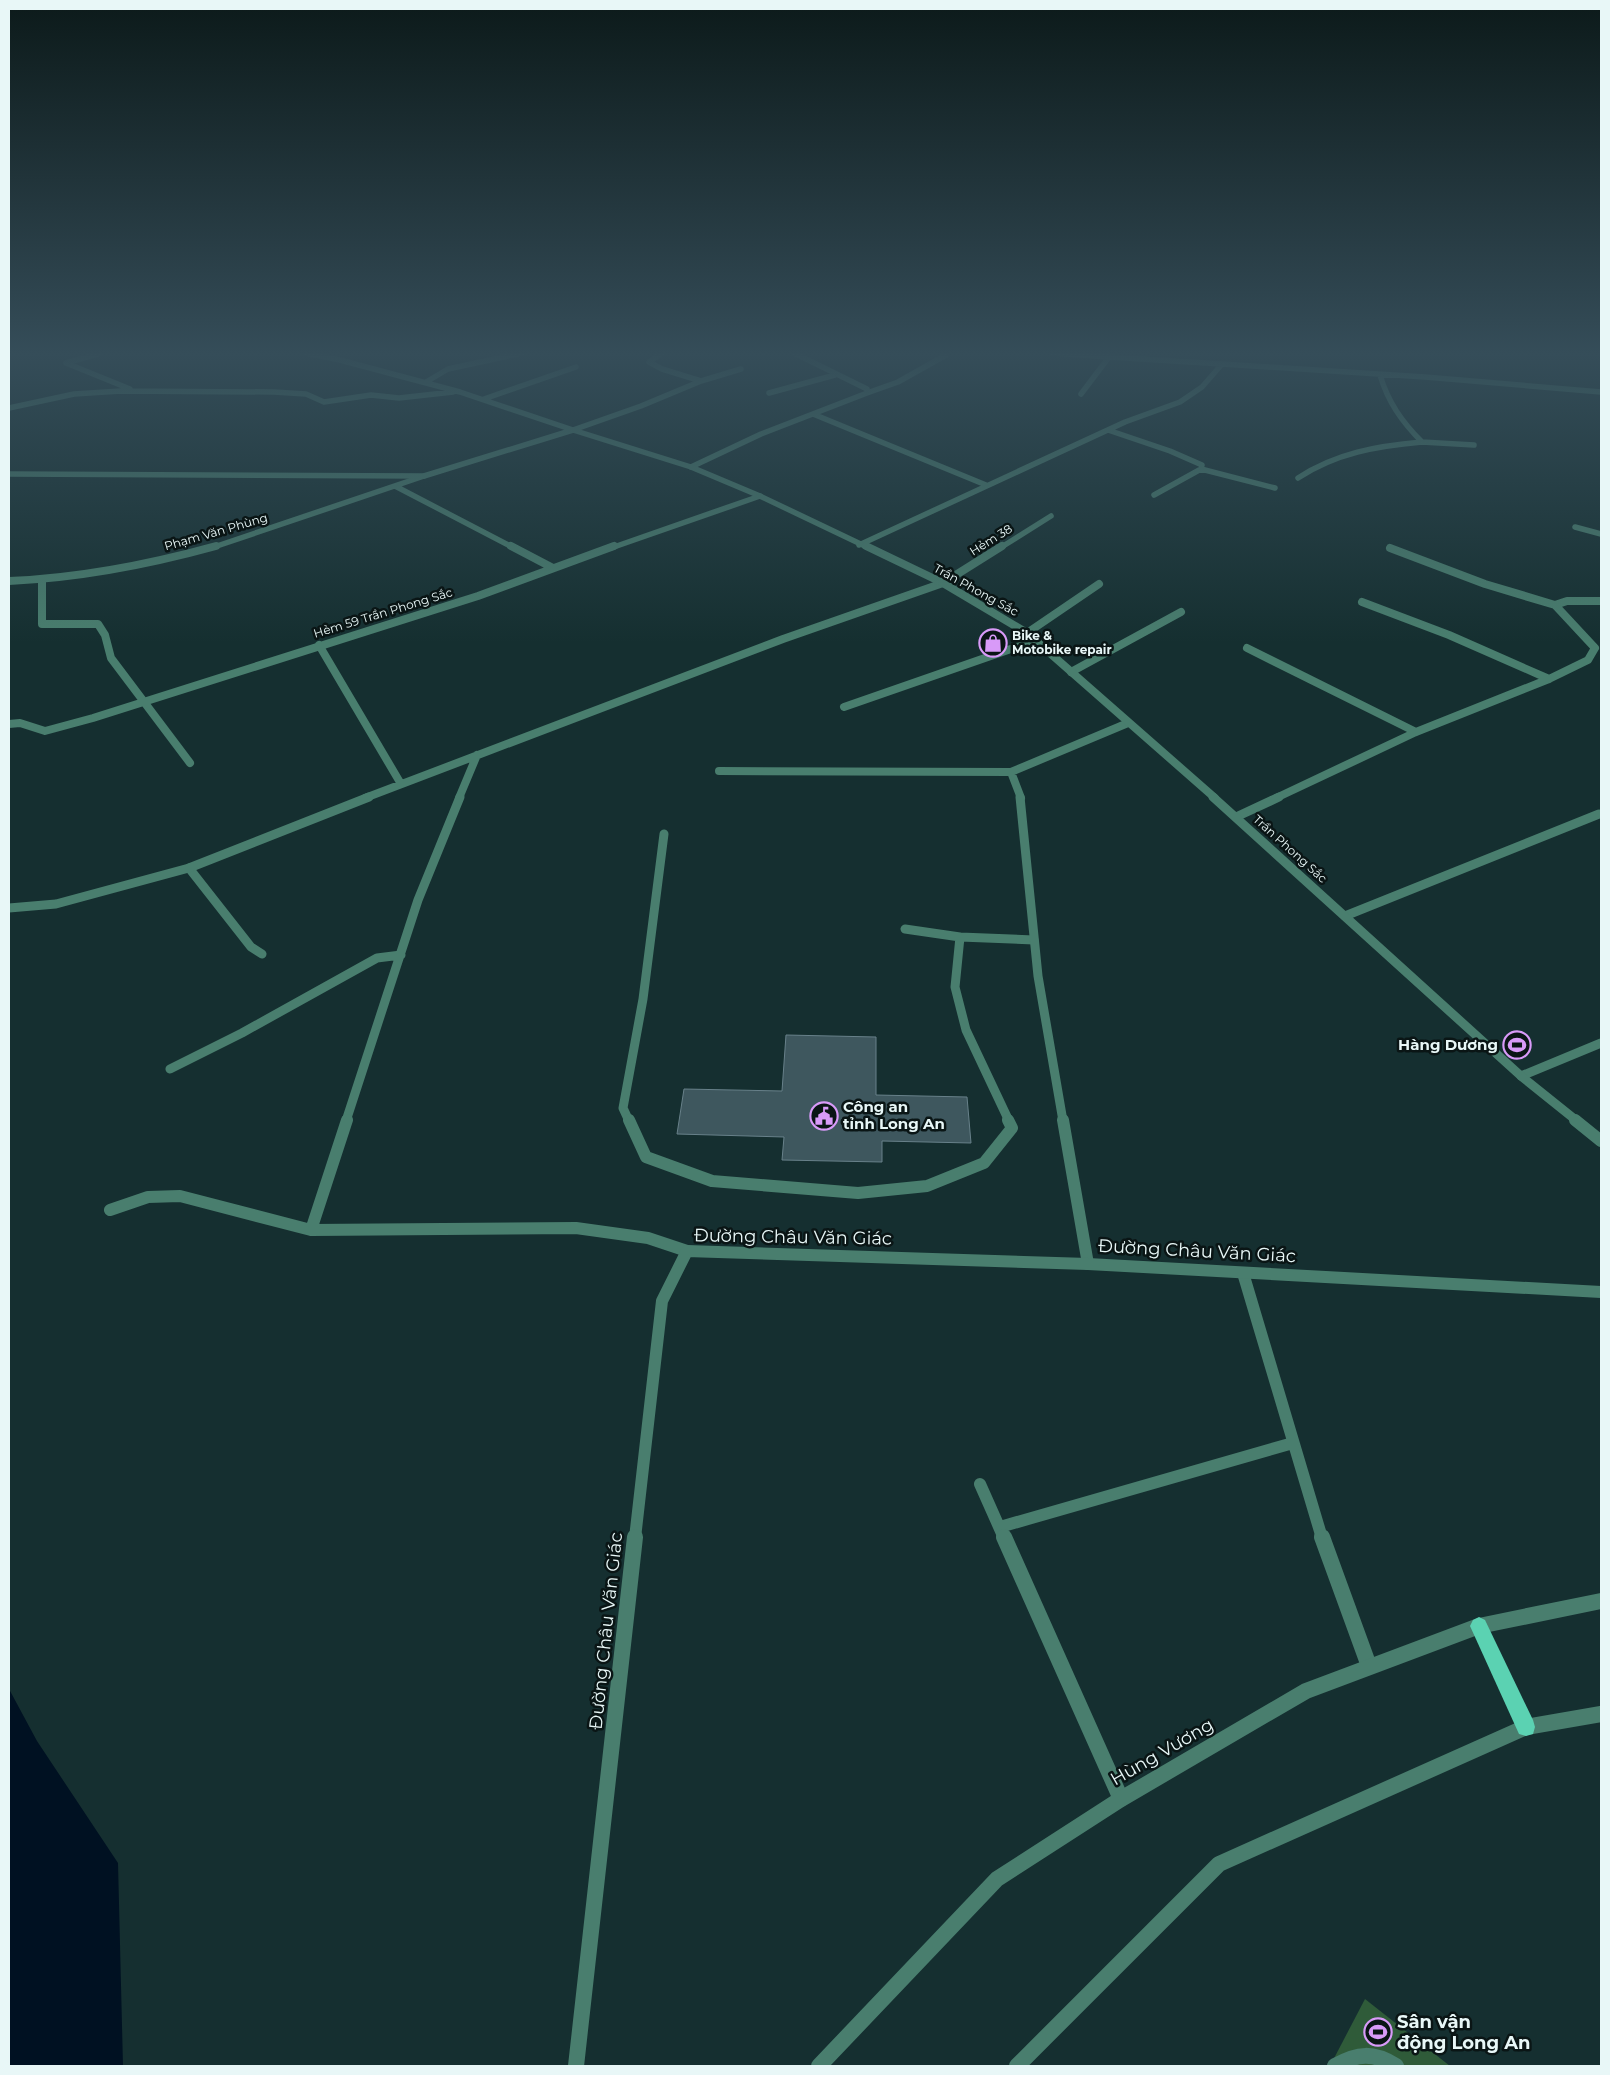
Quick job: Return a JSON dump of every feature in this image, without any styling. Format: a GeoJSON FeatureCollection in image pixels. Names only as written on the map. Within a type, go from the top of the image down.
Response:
{"type":"FeatureCollection","features":[{"type":"Feature","properties":{"kind":"main road"},"geometry":{"type":"LineString","coordinates":[[1479,1626],[1526,1727]]}},
{"type":"Feature","properties":{"kind":"street","name":"Phạm Văn Phùng"},"geometry":{"type":"LineString","coordinates":[[9,581],[42,581],[121,570],[218,545],[509,450]]}},
{"type":"Feature","properties":{"kind":"street","name":"Trần Phong Sắc"},"geometry":{"type":"LineString","coordinates":[[635,450],[691,468],[760,496],[859,545],[943,583],[1027,633],[1034,642],[1071,672],[1236,817],[1521,1076],[1601,1141]]}},
{"type":"Feature","properties":{"kind":"street"},"geometry":{"type":"LineString","coordinates":[[691,468],[728,450]]}},
{"type":"Feature","properties":{"kind":"street"},"geometry":{"type":"LineString","coordinates":[[900,450],[986,485]]}},
{"type":"Feature","properties":{"kind":"street"},"geometry":{"type":"LineString","coordinates":[[859,545],[1064,450]]}},
{"type":"Feature","properties":{"kind":"street"},"geometry":{"type":"LineString","coordinates":[[1164,450],[1196,461],[1202,465],[1201,469]]}},
{"type":"Feature","properties":{"kind":"street"},"geometry":{"type":"LineString","coordinates":[[1298,478],[1308,471],[1345,455],[1364,450]]}},
{"type":"Feature","properties":{"kind":"street"},"geometry":{"type":"LineString","coordinates":[[1154,495],[1201,469],[1275,488]]}},
{"type":"Feature","properties":{"kind":"street"},"geometry":{"type":"LineString","coordinates":[[9,474],[424,476]]}},
{"type":"Feature","properties":{"kind":"street"},"geometry":{"type":"LineString","coordinates":[[395,486],[553,568]]}},
{"type":"Feature","properties":{"kind":"street","name":"Hẻm 59 Trần Phong Sắc"},"geometry":{"type":"LineString","coordinates":[[9,724],[20,723],[44,731],[143,702],[478,596],[760,496]]}},
{"type":"Feature","properties":{"kind":"street","name":"Hẻm 38"},"geometry":{"type":"LineString","coordinates":[[9,908],[56,904],[189,868],[401,784],[783,639],[943,583],[1051,516]]}},
{"type":"Feature","properties":{"kind":"street"},"geometry":{"type":"LineString","coordinates":[[1575,526],[1601,534]]}},
{"type":"Feature","properties":{"kind":"street"},"geometry":{"type":"LineString","coordinates":[[1236,817],[1416,732],[1549,680],[1588,660],[1598,648],[1555,605],[1485,584],[1390,548]]}},
{"type":"Feature","properties":{"kind":"street"},"geometry":{"type":"LineString","coordinates":[[42,581],[42,624],[58,626],[80,622],[98,624],[105,634],[111,658],[190,764]]}},
{"type":"Feature","properties":{"kind":"street"},"geometry":{"type":"LineString","coordinates":[[1027,633],[1099,584]]}},
{"type":"Feature","properties":{"kind":"street"},"geometry":{"type":"LineString","coordinates":[[1555,605],[1567,601],[1601,601]]}},
{"type":"Feature","properties":{"kind":"street"},"geometry":{"type":"LineString","coordinates":[[1362,602],[1449,635],[1549,680]]}},
{"type":"Feature","properties":{"kind":"street"},"geometry":{"type":"LineString","coordinates":[[1071,672],[1181,612]]}},
{"type":"Feature","properties":{"kind":"street"},"geometry":{"type":"LineString","coordinates":[[844,707],[1034,642]]}},
{"type":"Feature","properties":{"kind":"street"},"geometry":{"type":"LineString","coordinates":[[319,645],[401,784]]}},
{"type":"Feature","properties":{"kind":"street"},"geometry":{"type":"LineString","coordinates":[[1247,648],[1416,732]]}},
{"type":"Feature","properties":{"kind":"street"},"geometry":{"type":"LineString","coordinates":[[719,772],[1011,772],[1128,723]]}},
{"type":"Feature","properties":{"kind":"street"},"geometry":{"type":"LineString","coordinates":[[311,1230],[418,900],[477,755]]}},
{"type":"Feature","properties":{"kind":"street"},"geometry":{"type":"LineString","coordinates":[[1011,772],[1020,793],[1038,976],[1088,1264]]}},
{"type":"Feature","properties":{"kind":"street"},"geometry":{"type":"LineString","coordinates":[[1345,916],[1599,814]]}},
{"type":"Feature","properties":{"kind":"street"},"geometry":{"type":"LineString","coordinates":[[664,834],[643,999],[623,1108],[646,1157],[712,1181],[858,1193],[926,1186],[984,1163],[1012,1128],[966,1030],[955,987],[960,937]]}},
{"type":"Feature","properties":{"kind":"street"},"geometry":{"type":"LineString","coordinates":[[189,868],[251,947],[262,954]]}},
{"type":"Feature","properties":{"kind":"street"},"geometry":{"type":"LineString","coordinates":[[905,929],[960,937],[1034,940]]}},
{"type":"Feature","properties":{"kind":"street"},"geometry":{"type":"LineString","coordinates":[[170,1069],[242,1033],[377,958],[401,955]]}},
{"type":"Feature","properties":{"kind":"street"},"geometry":{"type":"LineString","coordinates":[[1521,1076],[1601,1043]]}},
{"type":"Feature","properties":{"kind":"street"},"geometry":{"type":"LineString","coordinates":[[110,1210],[148,1197],[180,1196],[311,1230],[576,1228],[648,1238],[687,1251]]}},
{"type":"Feature","properties":{"kind":"street","name":"Đường Châu Văn Giác"},"geometry":{"type":"LineString","coordinates":[[576,2066],[662,1301],[687,1251],[1088,1264],[1601,1292]]}},
{"type":"Feature","properties":{"kind":"street"},"geometry":{"type":"LineString","coordinates":[[1243,1273],[1319,1530],[1369,1666]]}},
{"type":"Feature","properties":{"kind":"street"},"geometry":{"type":"LineString","coordinates":[[1000,1528],[1293,1443]]}},
{"type":"Feature","properties":{"kind":"street"},"geometry":{"type":"LineString","coordinates":[[980,1484],[1121,1799]]}},
{"type":"Feature","properties":{"kind":"street","name":"Hùng Vương"},"geometry":{"type":"LineString","coordinates":[[819,2066],[997,1879],[1121,1799],[1306,1692],[1369,1666],[1479,1626],[1601,1602]]}},
{"type":"Feature","properties":{"kind":"street"},"geometry":{"type":"LineString","coordinates":[[1017,2066],[1220,1864],[1526,1727],[1601,1714]]}},
{"type":"Feature","properties":{"kind":"street"},"geometry":{"type":"LineString","coordinates":[[1336,2066],[1361,2054],[1374,2054],[1396,2066]]}},
{"type":"Feature","properties":{"kind":"green space","name":"Sân vận động Long An"},"geometry":{"type":"Polygon","coordinates":[[[1365,1999],[1450,2066],[1330,2066],[1365,1999]]]}},
{"type":"Feature","properties":{"kind":"water"},"geometry":{"type":"Polygon","coordinates":[[[9,1689],[37,1741],[118,1863],[123,2066],[9,2066],[9,1689]]]}},
{"type":"Feature","properties":{"kind":"building","name":"Công an tỉnh Long An"},"geometry":{"type":"Polygon","coordinates":[[[786,1035],[876,1037],[876,1095],[967,1097],[971,1143],[882,1141],[882,1162],[782,1160],[784,1137],[677,1134],[684,1089],[782,1091],[786,1035]]]}},
{"type":"Feature","properties":{"kind":"place","name":"Bike & Motobike repair"},"geometry":{"type":"Point","coordinates":[993,643]}},
{"type":"Feature","properties":{"kind":"place","name":"Hàng Dương"},"geometry":{"type":"Point","coordinates":[1517,1045]}},
{"type":"Feature","properties":{"kind":"place","name":"Công an tỉnh Long An"},"geometry":{"type":"Point","coordinates":[824,1116]}},
{"type":"Feature","properties":{"kind":"place","name":"Sân vận động Long An"},"geometry":{"type":"Point","coordinates":[1378,2032]}}]}
